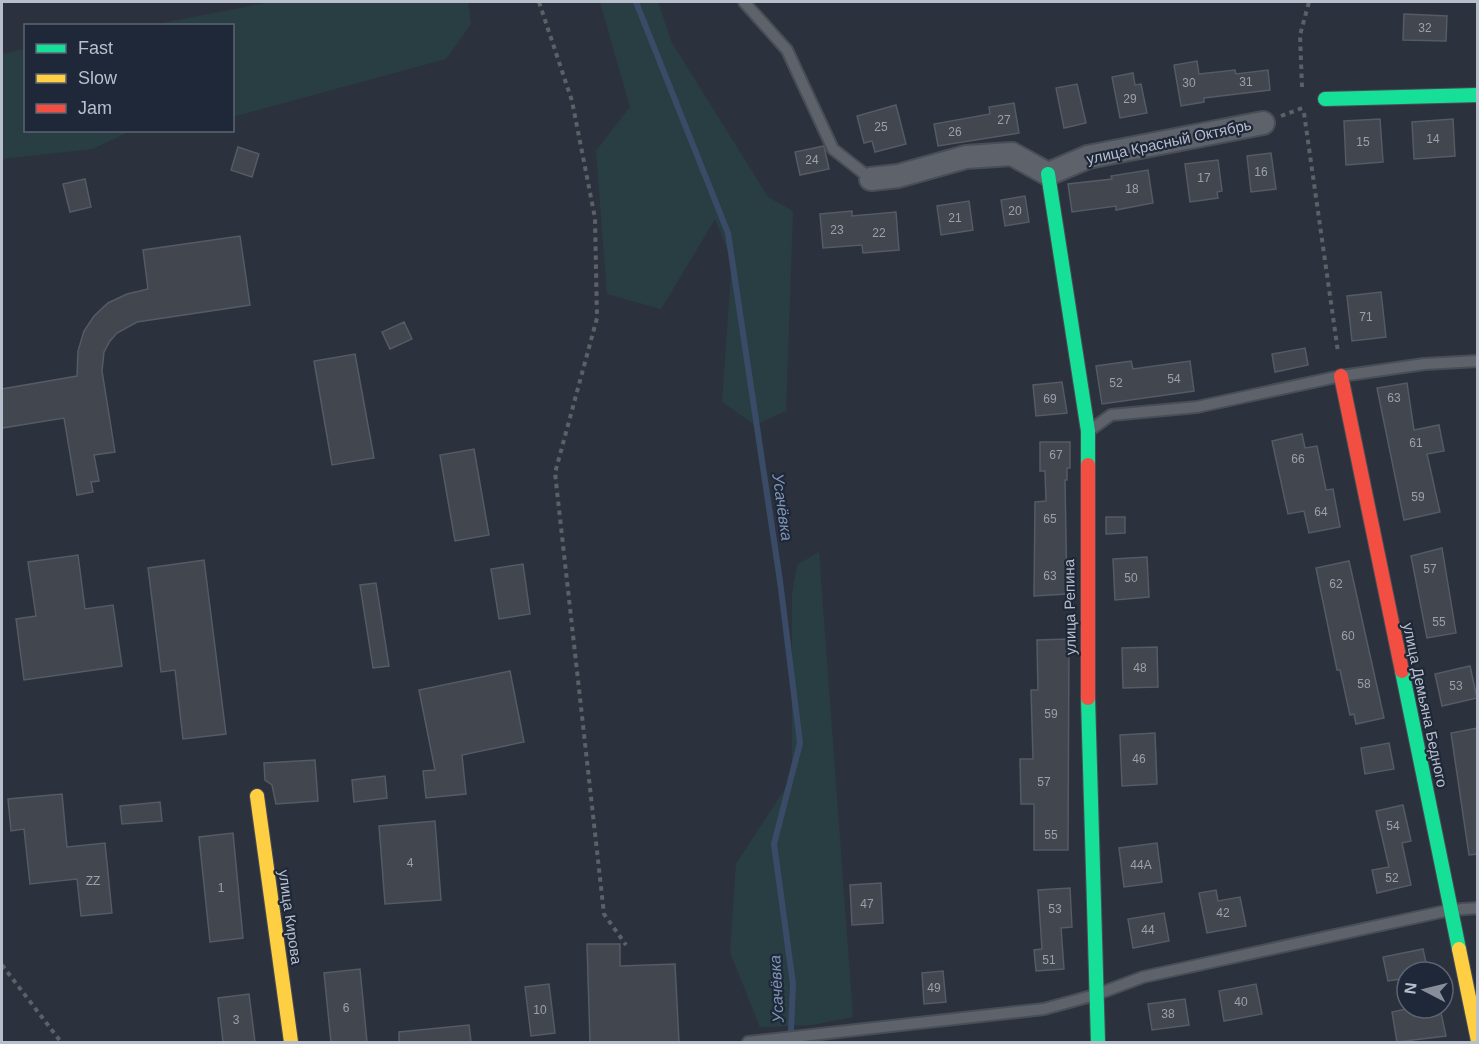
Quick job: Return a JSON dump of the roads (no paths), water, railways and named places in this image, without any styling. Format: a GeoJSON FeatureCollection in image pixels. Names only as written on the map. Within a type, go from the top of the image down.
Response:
{"type":"FeatureCollection","features":[{"type":"Feature","properties":{"kind":"street"},"geometry":{"type":"LineString","coordinates":[[1325,99],[1478,95]]}},
{"type":"Feature","properties":{"kind":"street","name":"улица Красный Октябрь"},"geometry":{"type":"LineString","coordinates":[[1048,174],[1088,158],[1263,123]]}},
{"type":"Feature","properties":{"kind":"street"},"geometry":{"type":"LineString","coordinates":[[871,179],[898,176],[966,157],[1012,154],[1048,174]]}},
{"type":"Feature","properties":{"kind":"street","name":"улица Репина"},"geometry":{"type":"LineString","coordinates":[[1048,174],[1088,431],[1086,587],[1098,1042]]}},
{"type":"Feature","properties":{"kind":"street","name":"улица Демьяна Бедного"},"geometry":{"type":"LineString","coordinates":[[1341,376],[1478,1041]]}},
{"type":"Feature","properties":{"kind":"street","name":"улица Кирова"},"geometry":{"type":"LineString","coordinates":[[257,796],[291,1042]]}},
{"type":"Feature","properties":{"kind":"lane"},"geometry":{"type":"LineString","coordinates":[[744,2],[787,50],[833,149],[871,179]]}},
{"type":"Feature","properties":{"kind":"lane"},"geometry":{"type":"LineString","coordinates":[[1088,431],[1111,415],[1197,407],[1341,376],[1424,364],[1478,361]]}},
{"type":"Feature","properties":{"kind":"lane"},"geometry":{"type":"LineString","coordinates":[[748,1042],[1044,1009],[1095,995],[1143,977],[1450,910],[1478,908]]}},
{"type":"Feature","properties":{"kind":"waterway","name":"Усачёвка"},"geometry":{"type":"LineString","coordinates":[[636,2],[728,233],[780,581],[800,743],[774,844],[793,984],[791,1031]]}}]}
